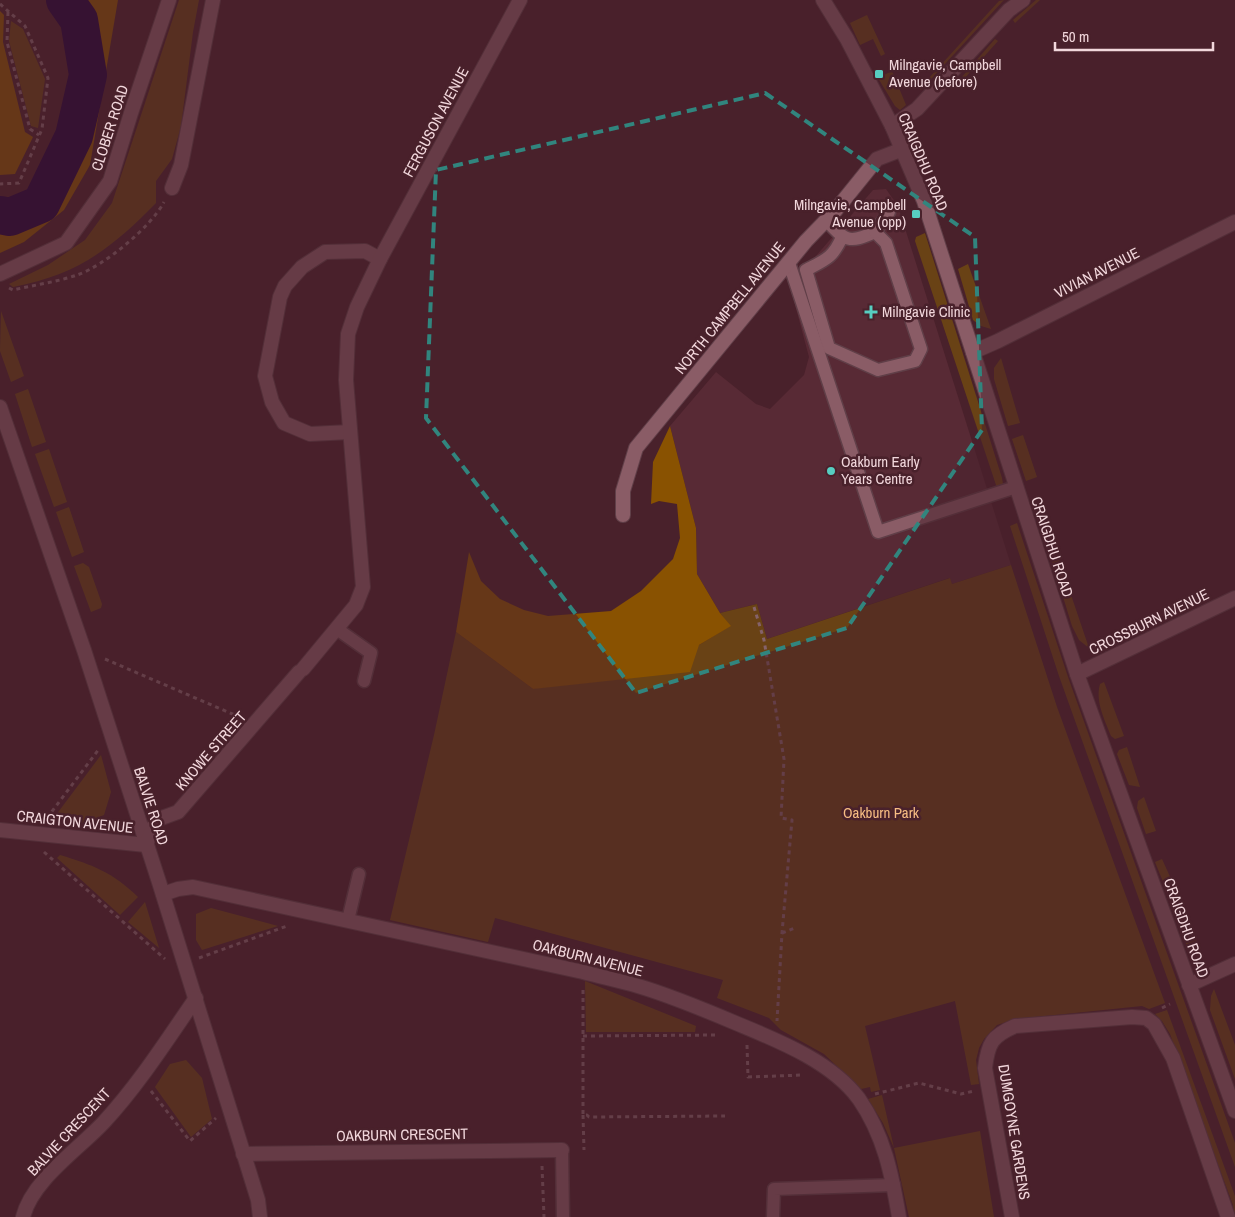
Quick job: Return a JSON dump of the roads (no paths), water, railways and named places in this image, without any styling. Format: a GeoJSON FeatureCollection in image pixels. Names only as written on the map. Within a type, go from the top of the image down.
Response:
{"type":"FeatureCollection","features":[{"type":"Feature","properties":{"kind":"street","name":"CLOBER ROAD"},"geometry":{"type":"LineString","coordinates":[[2,280],[66,243],[110,181],[169,0]]}},
{"type":"Feature","properties":{"kind":"street"},"geometry":{"type":"LineString","coordinates":[[172,188],[181,165],[214,0]]}},
{"type":"Feature","properties":{"kind":"street","name":"FERGUSON AVENUE"},"geometry":{"type":"LineString","coordinates":[[301,670],[356,605],[363,587],[346,380],[348,334],[357,307],[380,259],[520,0]]}},
{"type":"Feature","properties":{"kind":"street","name":"CRAIGDHU ROAD"},"geometry":{"type":"LineString","coordinates":[[823,0],[847,39],[892,126],[924,201],[1077,674],[1235,1111]]}},
{"type":"Feature","properties":{"kind":"street"},"geometry":{"type":"LineString","coordinates":[[892,126],[917,109],[1009,10],[1023,0]]}},
{"type":"Feature","properties":{"kind":"street","name":"NORTH CAMPBELL AVENUE"},"geometry":{"type":"LineString","coordinates":[[623,515],[623,491],[636,448],[877,159],[902,149]]}},
{"type":"Feature","properties":{"kind":"street","name":"VIVIAN AVENUE"},"geometry":{"type":"LineString","coordinates":[[973,352],[1235,222]]}},
{"type":"Feature","properties":{"kind":"street"},"geometry":{"type":"LineString","coordinates":[[350,432],[310,434],[284,422],[272,402],[265,376],[280,297],[286,286],[302,267],[325,252],[365,251],[380,259]]}},
{"type":"Feature","properties":{"kind":"street","name":"BALVIE ROAD"},"geometry":{"type":"LineString","coordinates":[[0,407],[84,650],[163,894],[258,1200],[260,1217]]}},
{"type":"Feature","properties":{"kind":"street","name":"CROSSBURN AVENUE"},"geometry":{"type":"LineString","coordinates":[[1077,674],[1235,598]]}},
{"type":"Feature","properties":{"kind":"street","name":"KNOWE STREET"},"geometry":{"type":"LineString","coordinates":[[146,845],[156,820],[178,812],[301,670]]}},
{"type":"Feature","properties":{"kind":"street","name":"CRAIGTON AVENUE"},"geometry":{"type":"LineString","coordinates":[[0,830],[146,845]]}},
{"type":"Feature","properties":{"kind":"street","name":"OAKBURN AVENUE"},"geometry":{"type":"LineString","coordinates":[[163,894],[193,887],[583,972],[640,986],[702,1009],[776,1040],[817,1061],[848,1086],[859,1099],[876,1128],[885,1152],[894,1185],[899,1217]]}},
{"type":"Feature","properties":{"kind":"street"},"geometry":{"type":"LineString","coordinates":[[1189,985],[1235,964]]}},
{"type":"Feature","properties":{"kind":"street","name":"BALVIE CRESCENT"},"geometry":{"type":"LineString","coordinates":[[23,1217],[26,1205],[51,1173],[104,1122],[140,1077],[196,998]]}},
{"type":"Feature","properties":{"kind":"street","name":"DUMGOYNE GARDENS"},"geometry":{"type":"LineString","coordinates":[[1012,1217],[985,1068],[987,1051],[998,1033],[1015,1026],[1132,1017],[1146,1018],[1154,1024],[1173,1058],[1228,1217]]}},
{"type":"Feature","properties":{"kind":"street","name":"OAKBURN CRESCENT"},"geometry":{"type":"LineString","coordinates":[[243,1154],[562,1150]]}},
{"type":"Feature","properties":{"kind":"lane"},"geometry":{"type":"LineString","coordinates":[[826,220],[842,237],[858,240],[875,232],[889,212]]}},
{"type":"Feature","properties":{"kind":"lane"},"geometry":{"type":"LineString","coordinates":[[842,237],[836,251],[824,261],[806,270],[829,348],[878,370],[915,360],[921,349],[886,243],[875,232]]}},
{"type":"Feature","properties":{"kind":"lane"},"geometry":{"type":"LineString","coordinates":[[789,263],[878,532],[1016,487]]}},
{"type":"Feature","properties":{"kind":"lane"},"geometry":{"type":"LineString","coordinates":[[337,628],[371,654],[364,681]]}},
{"type":"Feature","properties":{"kind":"lane"},"geometry":{"type":"LineString","coordinates":[[348,920],[358,874]]}},
{"type":"Feature","properties":{"kind":"lane"},"geometry":{"type":"LineString","coordinates":[[562,1150],[563,1217]]}},
{"type":"Feature","properties":{"kind":"lane"},"geometry":{"type":"LineString","coordinates":[[773,1217],[774,1189],[894,1185]]}},
{"type":"Feature","properties":{"kind":"waterway"},"geometry":{"type":"LineString","coordinates":[[0,215],[10,217],[41,204],[74,136],[88,75],[79,20],[65,0]]}},
{"type":"Feature","properties":{"kind":"place","name":"Milngavie, Campbell Avenue (before)"},"geometry":{"type":"Point","coordinates":[879,74]}},
{"type":"Feature","properties":{"kind":"place","name":"Milngavie, Campbell Avenue (opp)"},"geometry":{"type":"Point","coordinates":[916,214]}},
{"type":"Feature","properties":{"kind":"place","name":"Milngavie Clinic"},"geometry":{"type":"Point","coordinates":[871,312]}},
{"type":"Feature","properties":{"kind":"place","name":"Oakburn Early Years Centre"},"geometry":{"type":"Point","coordinates":[831,471]}},
{"type":"Feature","properties":{"kind":"park label","name":"Oakburn Park"},"geometry":{"type":"Point","coordinates":[881,813]}}]}
